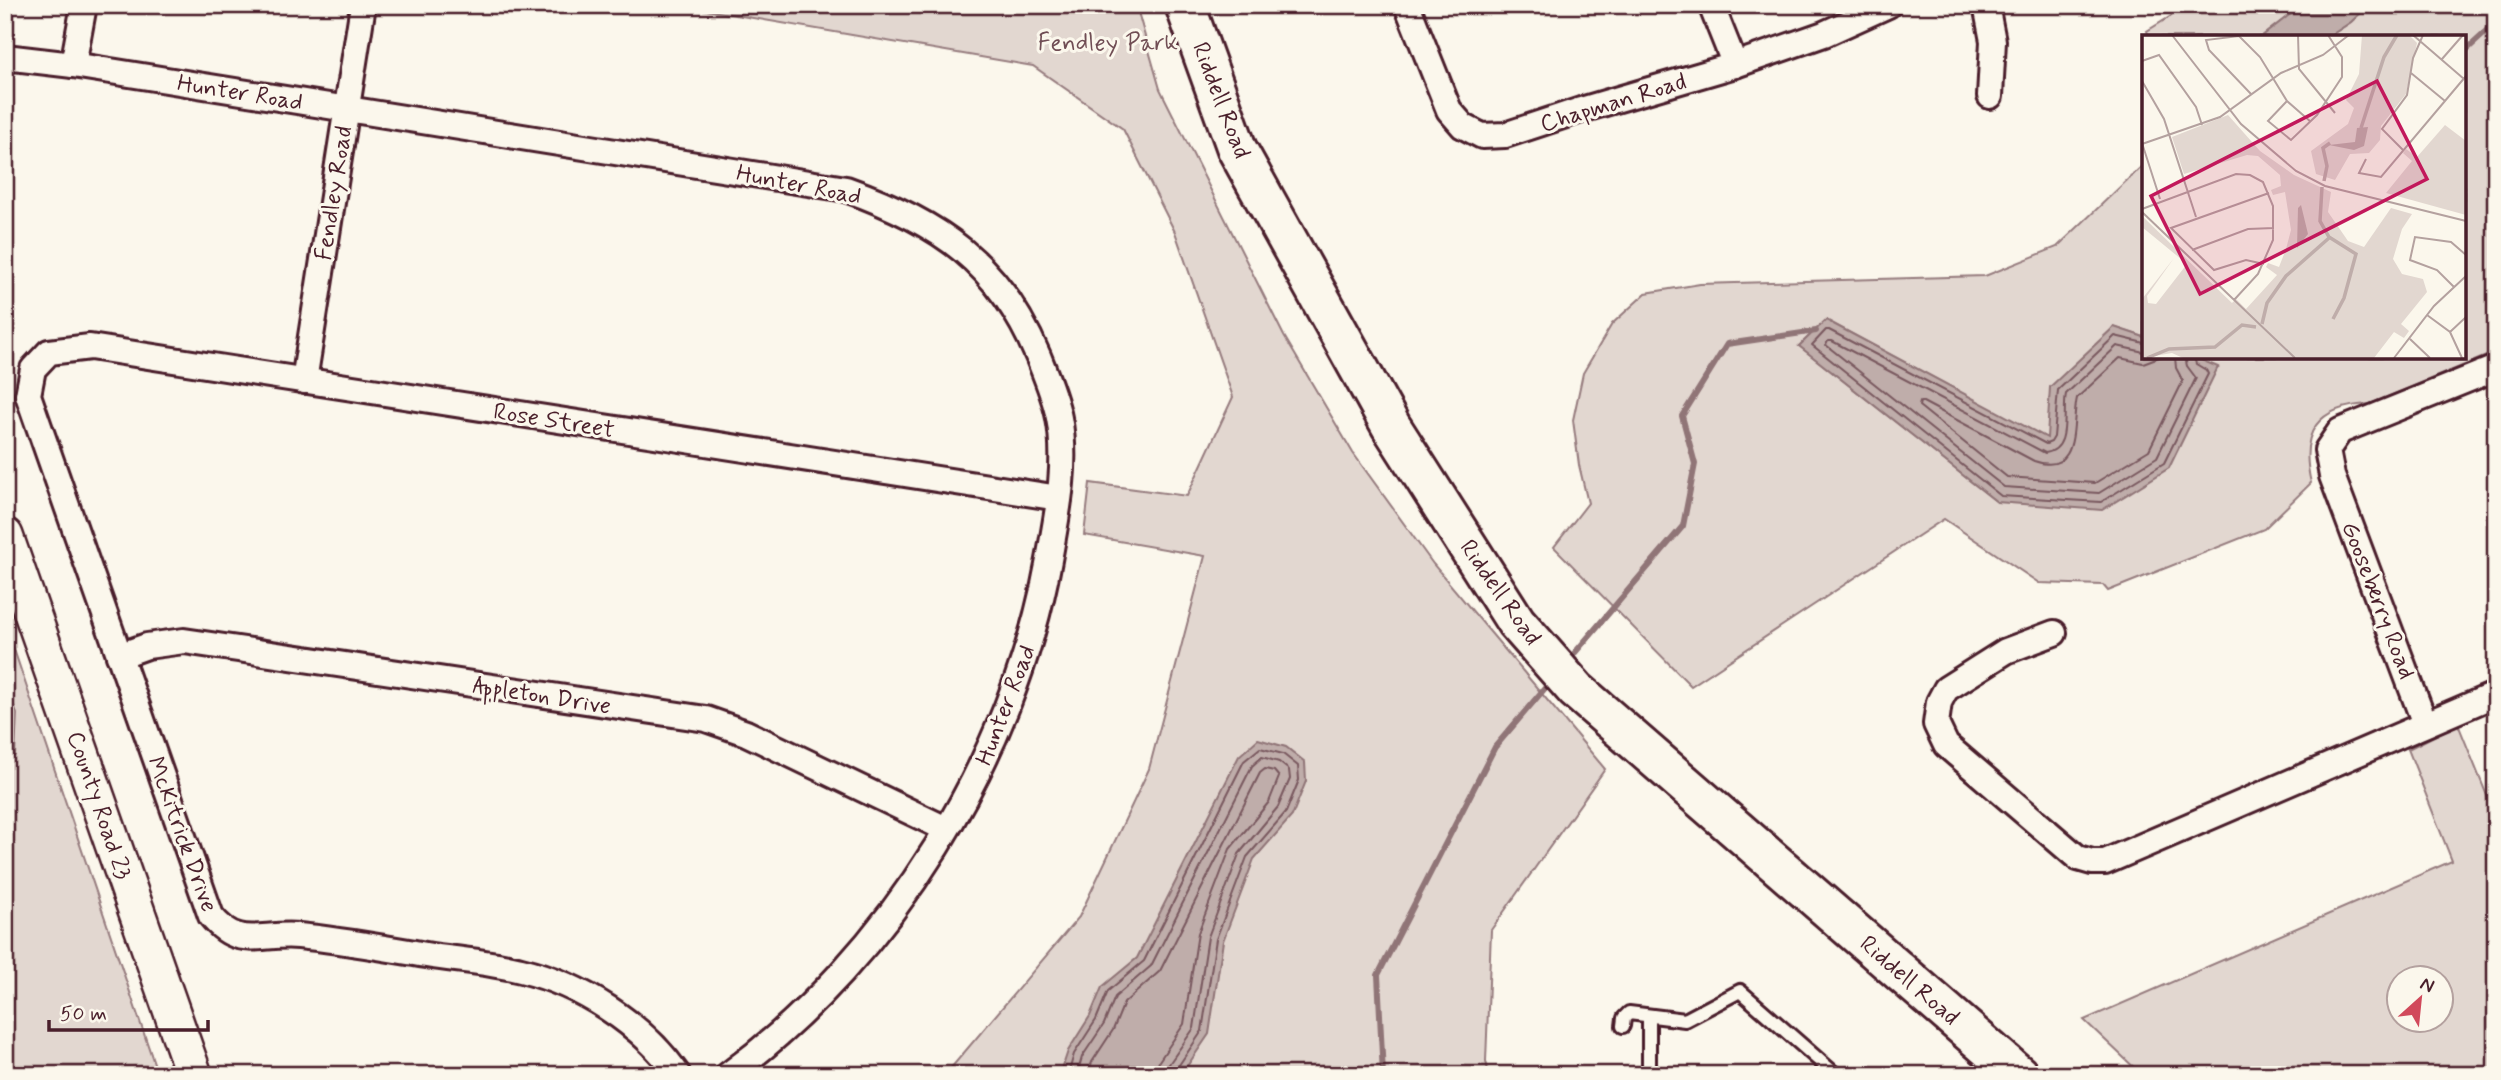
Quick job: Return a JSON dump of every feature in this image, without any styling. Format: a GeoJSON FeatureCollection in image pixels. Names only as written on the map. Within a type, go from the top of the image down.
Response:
{"type":"FeatureCollection","features":[{"type":"Feature","properties":{"kind":"main road","name":"Riddell Road"},"geometry":{"type":"LineString","coordinates":[[1185,5],[1237,149],[1391,426],[1516,622],[1576,690],[2019,1075]]}},
{"type":"Feature","properties":{"kind":"main road","name":"County Road 23"},"geometry":{"type":"LineString","coordinates":[[5,536],[194,1075]]}},
{"type":"Feature","properties":{"kind":"street"},"geometry":{"type":"LineString","coordinates":[[74,65],[84,5]]}},
{"type":"Feature","properties":{"kind":"street","name":"Fendley Road"},"geometry":{"type":"LineString","coordinates":[[304,381],[363,5]]}},
{"type":"Feature","properties":{"kind":"street","name":"Chapman Road"},"geometry":{"type":"LineString","coordinates":[[1407,5],[1448,110],[1463,126],[1482,136],[1505,135],[1735,65],[1824,34],[1888,5]]}},
{"type":"Feature","properties":{"kind":"street"},"geometry":{"type":"LineString","coordinates":[[1711,5],[1735,65]]}},
{"type":"Feature","properties":{"kind":"street"},"geometry":{"type":"LineString","coordinates":[[1986,5],[1993,41],[1990,96]]}},
{"type":"Feature","properties":{"kind":"street","name":"Hunter Road"},"geometry":{"type":"LineString","coordinates":[[5,57],[74,65],[846,189],[891,204],[920,220],[968,254],[1010,302],[1027,331],[1047,378],[1059,419],[1061,466],[1059,498],[1045,585],[1023,663],[991,747],[973,784],[905,893],[868,942],[767,1046],[728,1075]]}},
{"type":"Feature","properties":{"kind":"street","name":"Rose Street"},"geometry":{"type":"LineString","coordinates":[[49,352],[89,347],[1059,498]]}},
{"type":"Feature","properties":{"kind":"street","name":"McKitrick Drive"},"geometry":{"type":"LineString","coordinates":[[49,352],[33,369],[28,395],[211,916],[222,930],[239,938],[294,935],[353,942],[521,970],[551,979],[620,1017],[643,1036],[678,1075]]}},
{"type":"Feature","properties":{"kind":"street","name":"Gooseberry Road"},"geometry":{"type":"LineString","coordinates":[[2426,724],[2332,476],[2327,450],[2340,431],[2496,368]]}},
{"type":"Feature","properties":{"kind":"street"},"geometry":{"type":"LineString","coordinates":[[2054,633],[2006,651],[1946,689],[1939,702],[1936,724],[1946,745],[2078,858],[2092,863],[2105,862],[2496,694]]}},
{"type":"Feature","properties":{"kind":"street","name":"Appleton Drive"},"geometry":{"type":"LineString","coordinates":[[119,656],[147,646],[184,641],[706,719],[746,733],[946,829]]}},
{"type":"Feature","properties":{"kind":"lane"},"geometry":{"type":"LineString","coordinates":[[1623,1026],[1624,1018],[1629,1013],[1685,1020],[1740,991],[1836,1075]]}},
{"type":"Feature","properties":{"kind":"lane"},"geometry":{"type":"LineString","coordinates":[[1649,1075],[1650,1016]]}},
{"type":"Feature","properties":{"kind":"green space","name":"Fendley Park"},"geometry":{"type":"Polygon","coordinates":[[[677,5],[1136,5],[1160,89],[1284,336],[1353,453],[1433,564],[1605,769],[1491,930],[1486,1061],[1489,1075],[945,1075],[1079,917],[1149,769],[1205,556],[1084,535],[1090,483],[1187,496],[1233,397],[1175,232],[1123,129],[1033,66],[677,5]]]}},
{"type":"Feature","properties":{"kind":"green space"},"geometry":{"type":"Polygon","coordinates":[[[2189,5],[2302,5],[2264,35],[2148,35],[2147,31],[2189,5]]]}},
{"type":"Feature","properties":{"kind":"green space"},"geometry":{"type":"Polygon","coordinates":[[[2369,5],[2496,5],[2496,352],[2370,404],[2337,410],[2325,416],[2310,436],[2308,465],[2311,483],[2264,529],[2108,591],[2103,585],[2039,583],[1944,519],[1691,686],[1554,547],[1588,503],[1573,420],[1583,373],[1612,324],[1646,293],[1700,284],[1985,276],[2057,247],[2142,166],[2142,336],[2113,327],[2047,439],[1826,320],[1799,346],[1997,502],[2218,368],[2198,359],[2466,359],[2466,35],[2331,35],[2351,22],[2369,5]]]}},
{"type":"Feature","properties":{"kind":"green space"},"geometry":{"type":"Polygon","coordinates":[[[5,623],[158,1075],[5,1075],[5,760],[15,755],[17,714],[5,686],[5,623]]]}},
{"type":"Feature","properties":{"kind":"green space"},"geometry":{"type":"Polygon","coordinates":[[[2458,724],[2496,818],[2496,1075],[2142,1075],[2084,1020],[2452,861],[2408,749],[2458,724]]]}},
{"type":"Feature","properties":{"kind":"water"},"geometry":{"type":"Polygon","coordinates":[[[2302,5],[2369,5],[2351,22],[2331,35],[2264,35],[2302,5]]]}},
{"type":"Feature","properties":{"kind":"water"},"geometry":{"type":"Polygon","coordinates":[[[1826,320],[2047,438],[2050,387],[2114,327],[2142,336],[2142,359],[2199,359],[2218,367],[2169,468],[2102,510],[1997,502],[1799,346],[1826,320]]]}},
{"type":"Feature","properties":{"kind":"water"},"geometry":{"type":"Polygon","coordinates":[[[1258,739],[1286,747],[1305,762],[1306,781],[1292,816],[1254,859],[1223,941],[1209,1034],[1181,1075],[1060,1075],[1068,1051],[1090,1016],[1102,987],[1137,958],[1239,756],[1258,739]]]}},
{"type":"Feature","properties":{"kind":"waterway"},"geometry":{"type":"LineString","coordinates":[[2466,50],[2496,23]]}},
{"type":"Feature","properties":{"kind":"waterway"},"geometry":{"type":"LineString","coordinates":[[1567,662],[1683,526],[1695,464],[1682,416],[1727,344],[1816,331]]}},
{"type":"Feature","properties":{"kind":"waterway"},"geometry":{"type":"LineString","coordinates":[[1383,1075],[1378,975],[1495,747],[1551,681]]}}]}
